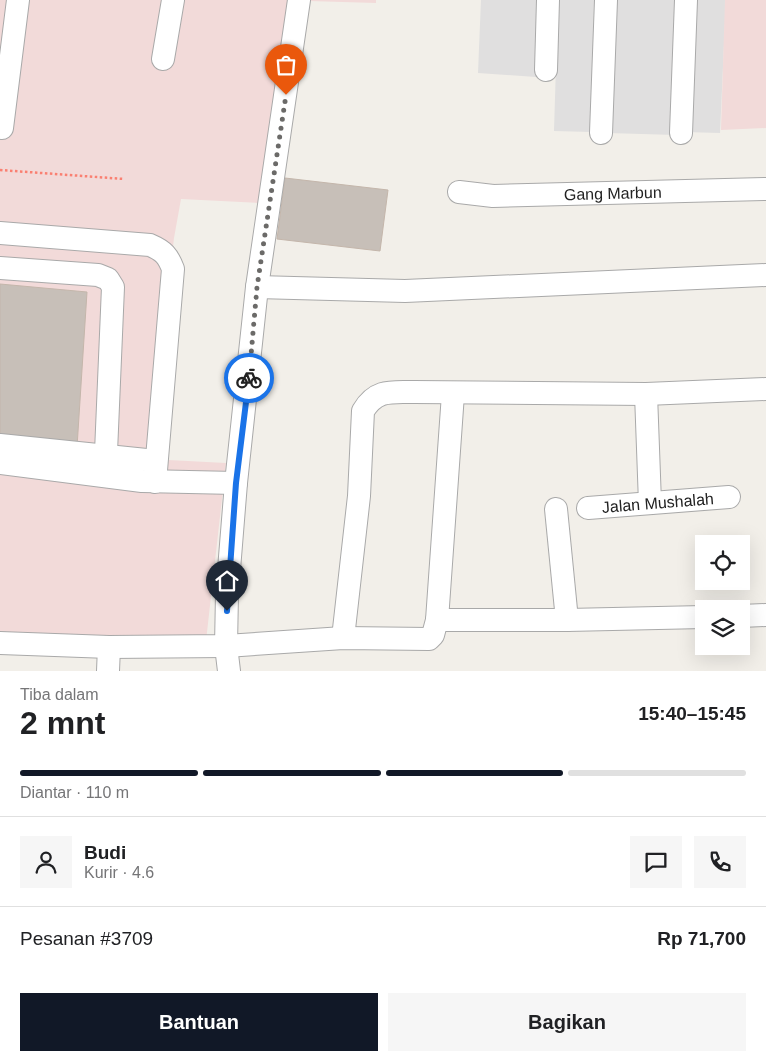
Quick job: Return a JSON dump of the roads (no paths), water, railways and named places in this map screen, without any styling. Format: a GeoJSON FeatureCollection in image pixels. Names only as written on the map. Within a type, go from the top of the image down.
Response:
{"type":"FeatureCollection","features":[{"type":"Feature","properties":{"kind":"street"},"geometry":{"type":"LineString","coordinates":[[2,128],[18,0]]}},
{"type":"Feature","properties":{"kind":"street"},"geometry":{"type":"LineString","coordinates":[[163,59],[173,0]]}},
{"type":"Feature","properties":{"kind":"street"},"geometry":{"type":"LineString","coordinates":[[229,671],[226,646],[227,594],[236,483],[257,287],[299,0]]}},
{"type":"Feature","properties":{"kind":"street"},"geometry":{"type":"LineString","coordinates":[[546,70],[548,0]]}},
{"type":"Feature","properties":{"kind":"street"},"geometry":{"type":"LineString","coordinates":[[601,133],[606,0]]}},
{"type":"Feature","properties":{"kind":"street"},"geometry":{"type":"LineString","coordinates":[[681,133],[686,0]]}},
{"type":"Feature","properties":{"kind":"street","name":"Gang Marbun"},"geometry":{"type":"LineString","coordinates":[[459,192],[493,196],[766,189]]}},
{"type":"Feature","properties":{"kind":"street"},"geometry":{"type":"LineString","coordinates":[[0,233],[150,245],[162,250],[168,257],[173,269],[156,471]]}},
{"type":"Feature","properties":{"kind":"street"},"geometry":{"type":"LineString","coordinates":[[0,268],[98,275],[111,282],[113,287],[106,466]]}},
{"type":"Feature","properties":{"kind":"street"},"geometry":{"type":"LineString","coordinates":[[257,287],[405,291],[766,275]]}},
{"type":"Feature","properties":{"kind":"street"},"geometry":{"type":"LineString","coordinates":[[343,638],[356,531],[363,411],[370,399],[386,393],[646,394],[766,389]]}},
{"type":"Feature","properties":{"kind":"street"},"geometry":{"type":"LineString","coordinates":[[0,643],[109,647],[226,646],[343,638],[424,640],[433,635],[437,620],[453,394]]}},
{"type":"Feature","properties":{"kind":"street"},"geometry":{"type":"LineString","coordinates":[[646,394],[650,503]]}},
{"type":"Feature","properties":{"kind":"street"},"geometry":{"type":"LineString","coordinates":[[0,444],[106,466]]}},
{"type":"Feature","properties":{"kind":"street"},"geometry":{"type":"LineString","coordinates":[[0,463],[106,466],[156,471],[236,483]]}},
{"type":"Feature","properties":{"kind":"street","name":"Jalan Mushalah"},"geometry":{"type":"LineString","coordinates":[[588,508],[728,497]]}},
{"type":"Feature","properties":{"kind":"street"},"geometry":{"type":"LineString","coordinates":[[556,509],[567,620]]}},
{"type":"Feature","properties":{"kind":"street"},"geometry":{"type":"LineString","coordinates":[[750,616],[766,615]]}},
{"type":"Feature","properties":{"kind":"street"},"geometry":{"type":"LineString","coordinates":[[437,620],[567,620],[695,616]]}},
{"type":"Feature","properties":{"kind":"street"},"geometry":{"type":"LineString","coordinates":[[108,671],[109,647]]}}]}
